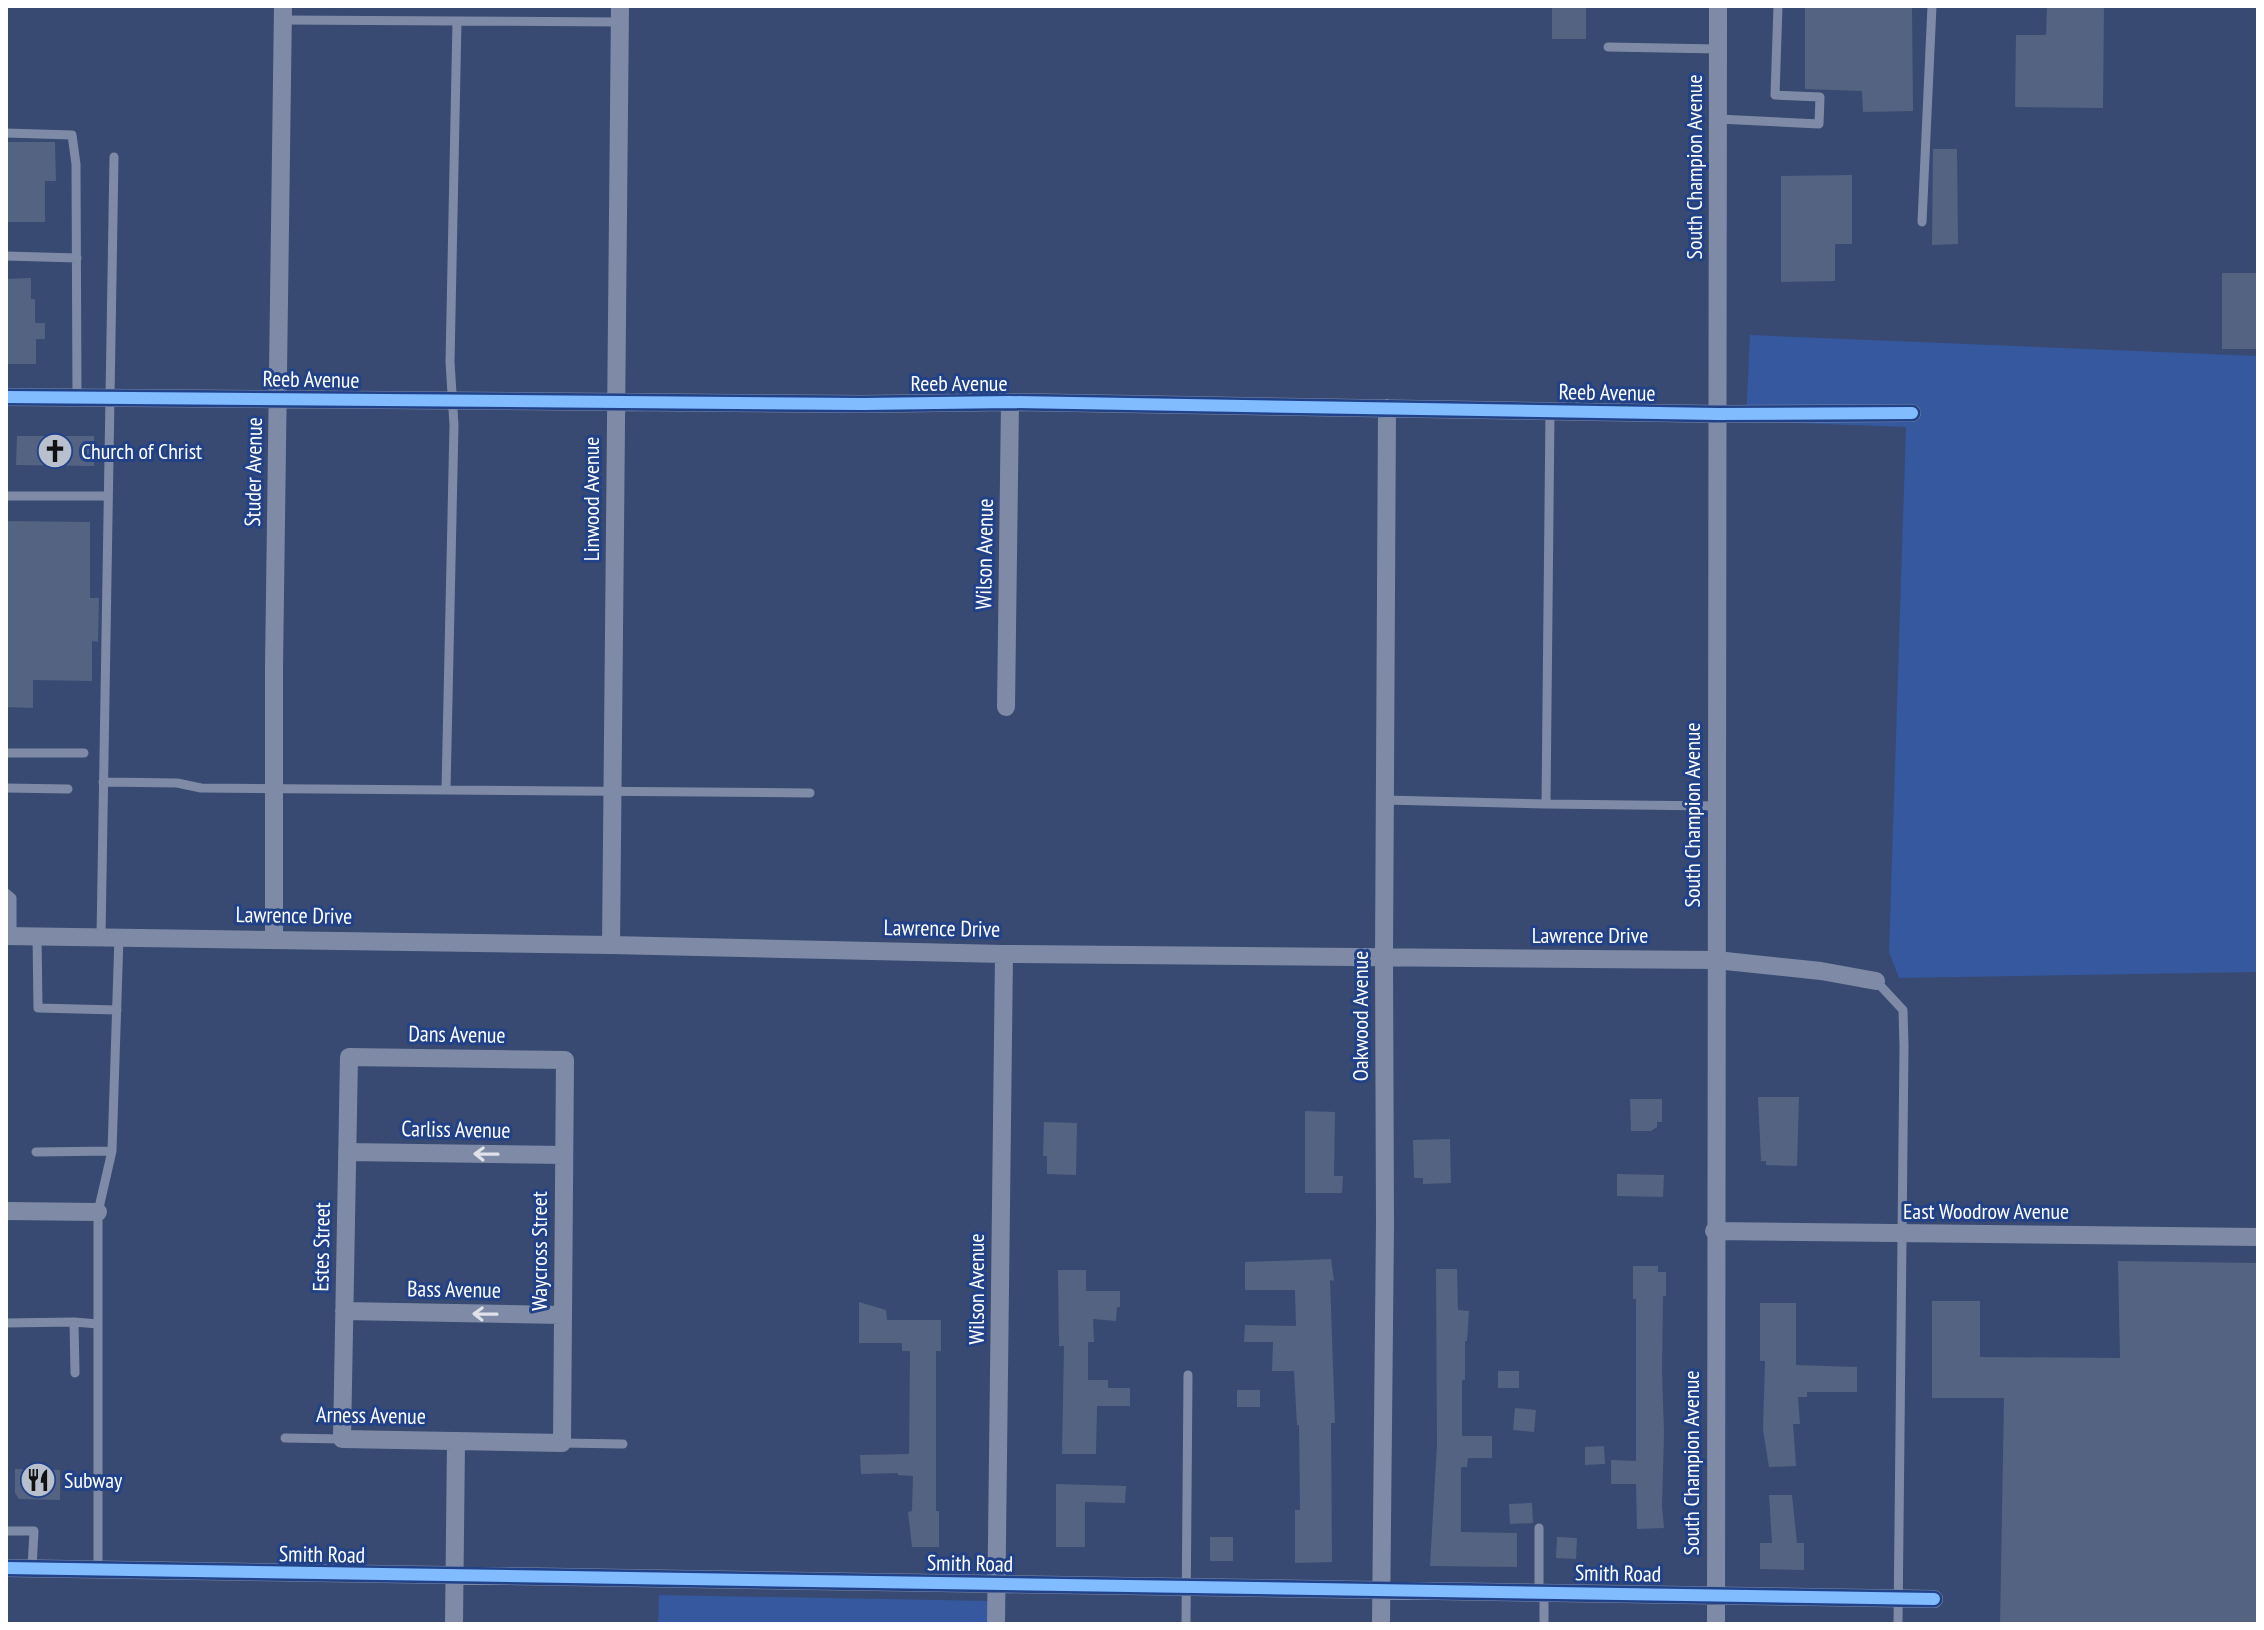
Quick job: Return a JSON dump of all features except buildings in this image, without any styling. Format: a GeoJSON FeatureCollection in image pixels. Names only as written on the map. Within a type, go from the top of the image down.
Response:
{"type":"FeatureCollection","features":[{"type":"Feature","properties":{"kind":"street","name":"South Champion Avenue"},"geometry":{"type":"LineString","coordinates":[[1716,1624],[1714,1231],[1718,6]]}},
{"type":"Feature","properties":{"kind":"street","name":"Studer Avenue"},"geometry":{"type":"LineString","coordinates":[[274,939],[274,667],[283,13]]}},
{"type":"Feature","properties":{"kind":"street","name":"Linwood Avenue"},"geometry":{"type":"LineString","coordinates":[[611,945],[620,14]]}},
{"type":"Feature","properties":{"kind":"street","name":"Reeb Avenue"},"geometry":{"type":"LineString","coordinates":[[6,397],[847,404],[1010,402],[1717,414],[1912,413]]}},
{"type":"Feature","properties":{"kind":"street","name":"Wilson Avenue"},"geometry":{"type":"LineString","coordinates":[[1006,707],[1010,402]]}},
{"type":"Feature","properties":{"kind":"street","name":"Oakwood Avenue"},"geometry":{"type":"LineString","coordinates":[[1381,1624],[1387,408]]}},
{"type":"Feature","properties":{"kind":"street","name":"Lawrence Drive"},"geometry":{"type":"LineString","coordinates":[[9,936],[1004,954],[1716,960],[1821,971],[1876,981]]}},
{"type":"Feature","properties":{"kind":"street","name":"Wilson Avenue"},"geometry":{"type":"LineString","coordinates":[[996,1624],[1004,954]]}},
{"type":"Feature","properties":{"kind":"street","name":"Dans Avenue"},"geometry":{"type":"LineString","coordinates":[[349,1057],[565,1060]]}},
{"type":"Feature","properties":{"kind":"street","name":"Estes Street"},"geometry":{"type":"LineString","coordinates":[[342,1439],[349,1057]]}},
{"type":"Feature","properties":{"kind":"street","name":"Waycross Street"},"geometry":{"type":"LineString","coordinates":[[562,1443],[565,1060]]}},
{"type":"Feature","properties":{"kind":"street","name":"Carliss Avenue"},"geometry":{"type":"LineString","coordinates":[[347,1152],[564,1155]]}},
{"type":"Feature","properties":{"kind":"street"},"geometry":{"type":"LineString","coordinates":[[6,1211],[98,1212]]}},
{"type":"Feature","properties":{"kind":"street","name":"East Woodrow Avenue"},"geometry":{"type":"LineString","coordinates":[[1714,1231],[2258,1237]]}},
{"type":"Feature","properties":{"kind":"street","name":"Bass Avenue"},"geometry":{"type":"LineString","coordinates":[[344,1311],[563,1315]]}},
{"type":"Feature","properties":{"kind":"street","name":"Arness Avenue"},"geometry":{"type":"LineString","coordinates":[[342,1439],[562,1443]]}},
{"type":"Feature","properties":{"kind":"street","name":"Arness Avenue"},"geometry":{"type":"LineString","coordinates":[[454,1624],[456,1441]]}},
{"type":"Feature","properties":{"kind":"street","name":"Smith Road"},"geometry":{"type":"LineString","coordinates":[[6,1568],[1934,1599]]}},
{"type":"Feature","properties":{"kind":"lane"},"geometry":{"type":"LineString","coordinates":[[1718,119],[1819,124],[1820,97],[1775,95],[1778,6]]}},
{"type":"Feature","properties":{"kind":"lane"},"geometry":{"type":"LineString","coordinates":[[1922,222],[1932,6]]}},
{"type":"Feature","properties":{"kind":"lane"},"geometry":{"type":"LineString","coordinates":[[283,13],[457,21],[620,14]]}},
{"type":"Feature","properties":{"kind":"lane"},"geometry":{"type":"LineString","coordinates":[[446,790],[457,21]]}},
{"type":"Feature","properties":{"kind":"lane"},"geometry":{"type":"LineString","coordinates":[[1608,47],[1718,49]]}},
{"type":"Feature","properties":{"kind":"lane"},"geometry":{"type":"LineString","coordinates":[[6,133],[72,135],[76,164],[77,398]]}},
{"type":"Feature","properties":{"kind":"lane"},"geometry":{"type":"LineString","coordinates":[[98,1570],[98,1212],[112,1151],[117,1010],[110,937],[103,782],[114,157]]}},
{"type":"Feature","properties":{"kind":"lane"},"geometry":{"type":"LineString","coordinates":[[6,256],[77,258]]}},
{"type":"Feature","properties":{"kind":"lane"},"geometry":{"type":"LineString","coordinates":[[1546,804],[1550,411]]}},
{"type":"Feature","properties":{"kind":"lane"},"geometry":{"type":"LineString","coordinates":[[6,496],[108,496]]}},
{"type":"Feature","properties":{"kind":"lane"},"geometry":{"type":"LineString","coordinates":[[6,753],[84,753]]}},
{"type":"Feature","properties":{"kind":"lane"},"geometry":{"type":"LineString","coordinates":[[103,782],[177,783],[201,788],[810,793]]}},
{"type":"Feature","properties":{"kind":"lane"},"geometry":{"type":"LineString","coordinates":[[6,788],[68,789]]}},
{"type":"Feature","properties":{"kind":"lane"},"geometry":{"type":"LineString","coordinates":[[1385,800],[1716,806]]}},
{"type":"Feature","properties":{"kind":"lane"},"geometry":{"type":"LineString","coordinates":[[6,893],[12,898],[9,936]]}},
{"type":"Feature","properties":{"kind":"lane"},"geometry":{"type":"LineString","coordinates":[[37,936],[38,1008],[117,1010]]}},
{"type":"Feature","properties":{"kind":"lane"},"geometry":{"type":"LineString","coordinates":[[1876,981],[1903,1010],[1898,1624]]}},
{"type":"Feature","properties":{"kind":"lane"},"geometry":{"type":"LineString","coordinates":[[36,1152],[112,1151]]}},
{"type":"Feature","properties":{"kind":"lane"},"geometry":{"type":"LineString","coordinates":[[74,1322],[75,1373]]}},
{"type":"Feature","properties":{"kind":"lane"},"geometry":{"type":"LineString","coordinates":[[6,1323],[98,1324]]}},
{"type":"Feature","properties":{"kind":"lane"},"geometry":{"type":"LineString","coordinates":[[1186,1624],[1188,1375]]}},
{"type":"Feature","properties":{"kind":"lane","name":"Arness Avenue"},"geometry":{"type":"LineString","coordinates":[[285,1438],[342,1439]]}},
{"type":"Feature","properties":{"kind":"lane","name":"Arness Avenue"},"geometry":{"type":"LineString","coordinates":[[562,1443],[623,1444]]}},
{"type":"Feature","properties":{"kind":"lane"},"geometry":{"type":"LineString","coordinates":[[1539,1528],[1544,1624]]}},
{"type":"Feature","properties":{"kind":"lane"},"geometry":{"type":"LineString","coordinates":[[6,1531],[34,1531],[32,1569]]}},
{"type":"Feature","properties":{"kind":"shaded area"},"geometry":{"type":"Polygon","coordinates":[[[1750,335],[2258,356],[2258,972],[1899,978],[1889,952],[1906,427],[1746,421],[1750,335]]]}},
{"type":"Feature","properties":{"kind":"shaded area"},"geometry":{"type":"Polygon","coordinates":[[[659,1595],[991,1601],[991,1624],[658,1624],[659,1595]]]}},
{"type":"Feature","properties":{"kind":"cycle path"},"geometry":{"type":"LineString","coordinates":[[6,397],[863,404],[1010,402],[1717,414],[1912,413]]}},
{"type":"Feature","properties":{"kind":"cycle path"},"geometry":{"type":"LineString","coordinates":[[6,1568],[1934,1599]]}},
{"type":"Feature","properties":{"kind":"place","name":"Church of Christ"},"geometry":{"type":"Point","coordinates":[55,451]}},
{"type":"Feature","properties":{"kind":"place","name":"Subway"},"geometry":{"type":"Point","coordinates":[38,1480]}}]}
